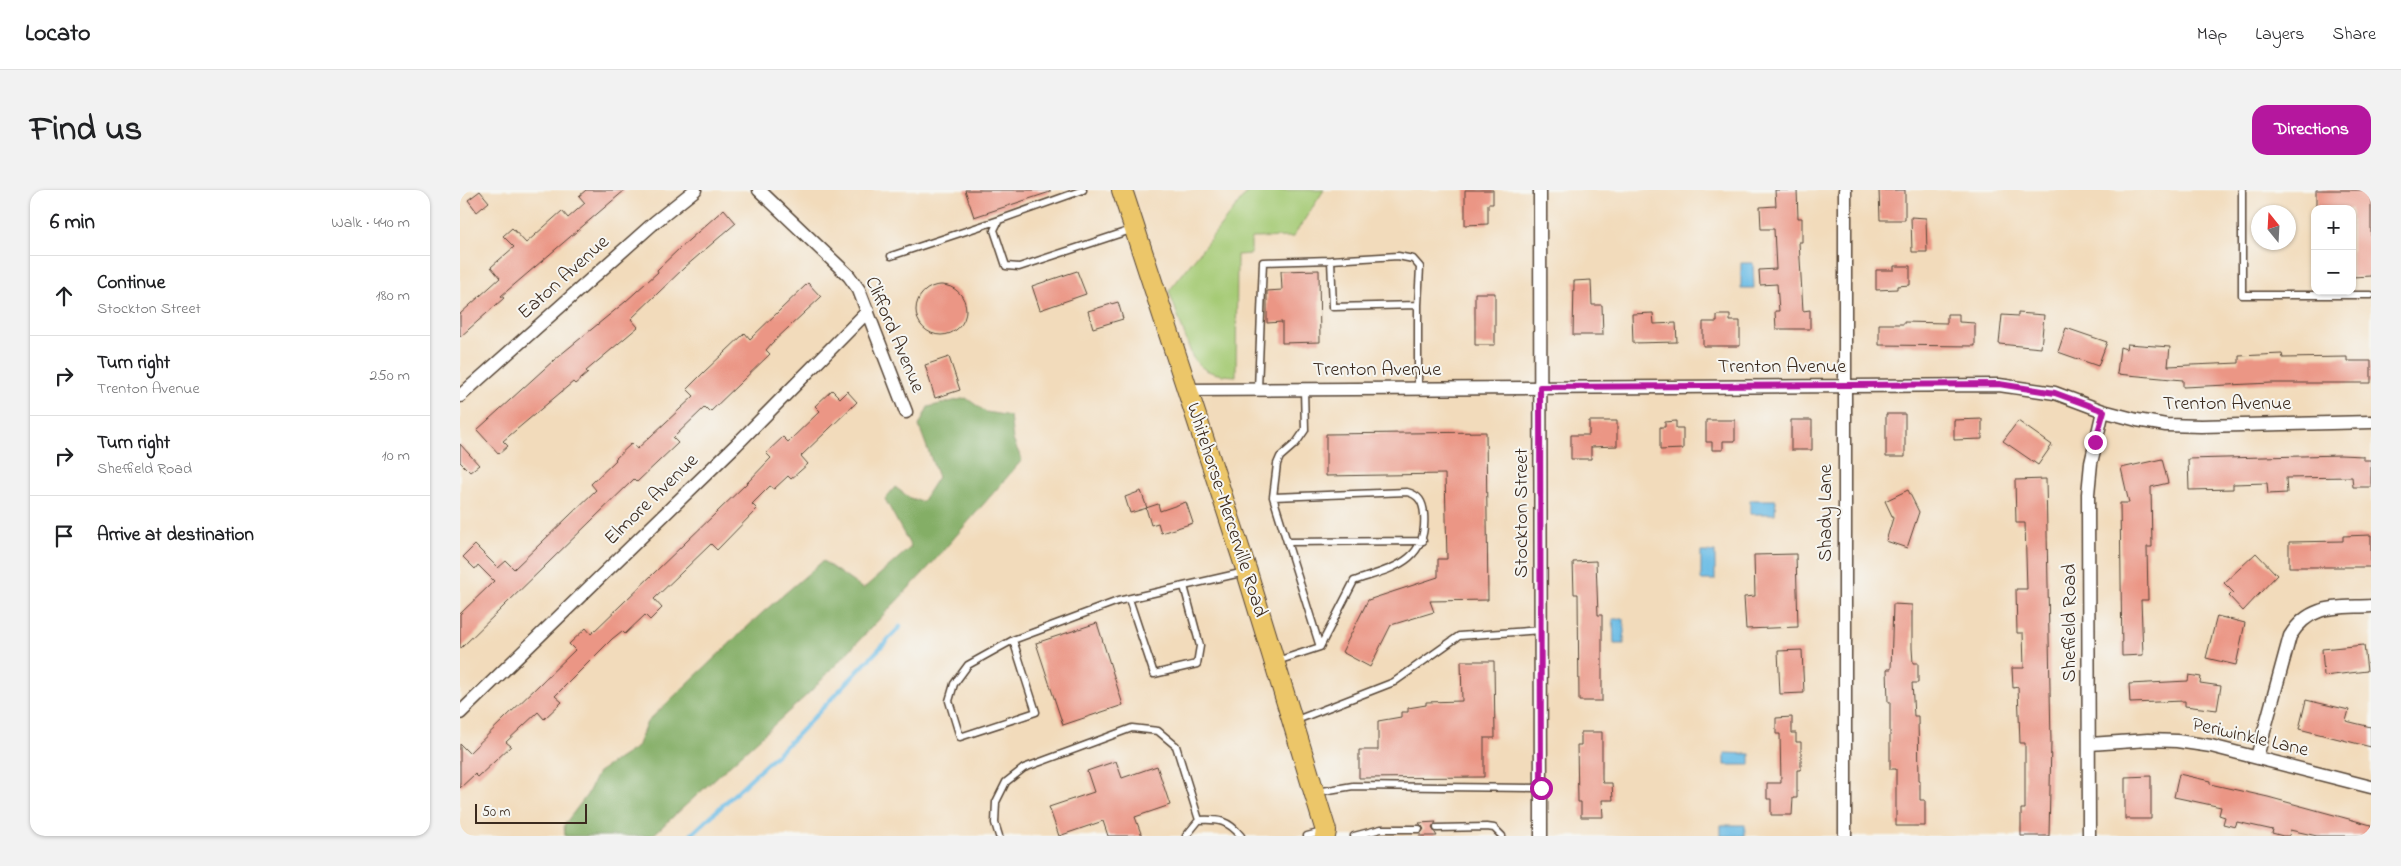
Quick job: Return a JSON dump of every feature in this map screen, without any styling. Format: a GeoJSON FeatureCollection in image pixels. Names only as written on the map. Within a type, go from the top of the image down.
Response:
{"type":"FeatureCollection","features":[{"type":"Feature","properties":{"kind":"main road","name":"Whitehorse-Mercerville Road"},"geometry":{"type":"LineString","coordinates":[[1122,190],[1247,572],[1291,722],[1314,792],[1322,835]]}},
{"type":"Feature","properties":{"kind":"street","name":"Eaton Avenue"},"geometry":{"type":"LineString","coordinates":[[460,396],[655,222],[695,190]]}},
{"type":"Feature","properties":{"kind":"street","name":"Clifford Avenue"},"geometry":{"type":"LineString","coordinates":[[759,190],[849,276],[859,290],[906,412]]}},
{"type":"Feature","properties":{"kind":"street","name":"Stockton Street"},"geometry":{"type":"LineString","coordinates":[[1540,190],[1541,836]]}},
{"type":"Feature","properties":{"kind":"street","name":"Shady Lane"},"geometry":{"type":"LineString","coordinates":[[1844,836],[1845,190]]}},
{"type":"Feature","properties":{"kind":"street","name":"Elmore Avenue"},"geometry":{"type":"LineString","coordinates":[[460,713],[729,452],[868,311]]}},
{"type":"Feature","properties":{"kind":"street","name":"Trenton Avenue"},"geometry":{"type":"LineString","coordinates":[[1187,390],[1999,384],[2055,393],[2104,411],[2159,424],[2201,426],[2371,422]]}},
{"type":"Feature","properties":{"kind":"street","name":"Sheffield Road"},"geometry":{"type":"LineString","coordinates":[[2089,836],[2088,494],[2095,442],[2104,411]]}},
{"type":"Feature","properties":{"kind":"street"},"geometry":{"type":"LineString","coordinates":[[2257,758],[2290,636],[2297,625],[2316,611],[2328,608],[2371,606]]}},
{"type":"Feature","properties":{"kind":"street","name":"Periwinkle Lane"},"geometry":{"type":"LineString","coordinates":[[2090,744],[2148,740],[2177,741],[2211,746],[2371,786]]}},
{"type":"Feature","properties":{"kind":"lane"},"geometry":{"type":"LineString","coordinates":[[891,256],[1083,190]]}},
{"type":"Feature","properties":{"kind":"lane"},"geometry":{"type":"LineString","coordinates":[[2242,190],[2242,295],[2371,295]]}},
{"type":"Feature","properties":{"kind":"lane"},"geometry":{"type":"LineString","coordinates":[[999,220],[994,230],[1006,266],[1019,267],[1135,228]]}},
{"type":"Feature","properties":{"kind":"lane"},"geometry":{"type":"LineString","coordinates":[[1258,389],[1263,262],[1398,256],[1413,259],[1420,267],[1418,388]]}},
{"type":"Feature","properties":{"kind":"lane"},"geometry":{"type":"LineString","coordinates":[[1331,260],[1333,307],[1418,305]]}},
{"type":"Feature","properties":{"kind":"lane"},"geometry":{"type":"LineString","coordinates":[[1304,389],[1305,430],[1296,443],[1280,457],[1277,464],[1273,497],[1320,647]]}},
{"type":"Feature","properties":{"kind":"lane"},"geometry":{"type":"LineString","coordinates":[[1273,497],[1407,492],[1416,495],[1420,500],[1424,510],[1425,526],[1423,541],[1415,553],[1403,564],[1354,581],[1320,647],[1274,662]]}},
{"type":"Feature","properties":{"kind":"lane"},"geometry":{"type":"LineString","coordinates":[[1287,542],[1423,541]]}},
{"type":"Feature","properties":{"kind":"lane"},"geometry":{"type":"LineString","coordinates":[[1013,640],[1036,712],[960,737],[948,701],[954,684],[968,665],[1013,640],[1129,599],[1247,572]]}},
{"type":"Feature","properties":{"kind":"lane"},"geometry":{"type":"LineString","coordinates":[[1129,599],[1154,674],[1197,664],[1200,646],[1184,586]]}},
{"type":"Feature","properties":{"kind":"lane"},"geometry":{"type":"LineString","coordinates":[[1291,722],[1394,682],[1458,636],[1541,630]]}},
{"type":"Feature","properties":{"kind":"lane"},"geometry":{"type":"LineString","coordinates":[[999,836],[995,824],[996,802],[1006,782],[1024,768],[1132,728],[1158,731],[1176,746],[1199,820]]}},
{"type":"Feature","properties":{"kind":"lane"},"geometry":{"type":"LineString","coordinates":[[1314,792],[1354,786],[1541,788]]}},
{"type":"Feature","properties":{"kind":"lane"},"geometry":{"type":"LineString","coordinates":[[1186,836],[1199,820],[1217,819],[1234,827],[1240,836]]}},
{"type":"Feature","properties":{"kind":"lane"},"geometry":{"type":"LineString","coordinates":[[1437,828],[1487,827],[1494,828],[1502,836]]}},
{"type":"Feature","properties":{"kind":"lane"},"geometry":{"type":"LineString","coordinates":[[1354,836],[1381,829],[1419,829]]}},
{"type":"Feature","properties":{"kind":"green space"},"geometry":{"type":"Polygon","coordinates":[[[1249,190],[1324,190],[1293,237],[1251,238],[1251,254],[1237,255],[1236,376],[1223,375],[1205,370],[1192,356],[1169,291],[1249,190]]]}},
{"type":"Feature","properties":{"kind":"green space"},"geometry":{"type":"Polygon","coordinates":[[[966,398],[986,412],[1010,416],[1013,440],[1022,460],[928,568],[809,693],[652,836],[565,836],[564,825],[587,795],[598,772],[637,747],[647,722],[762,613],[823,561],[863,589],[911,547],[885,499],[895,487],[910,498],[922,502],[938,477],[919,426],[928,407],[966,398]]]}},
{"type":"Feature","properties":{"kind":"water"},"geometry":{"type":"Polygon","coordinates":[[[1741,263],[1753,263],[1754,288],[1741,288],[1741,263]]]}},
{"type":"Feature","properties":{"kind":"water"},"geometry":{"type":"Polygon","coordinates":[[[1750,500],[1776,500],[1775,514],[1750,514],[1750,500]]]}},
{"type":"Feature","properties":{"kind":"water"},"geometry":{"type":"Polygon","coordinates":[[[1701,552],[1715,552],[1715,580],[1701,580],[1701,552]]]}},
{"type":"Feature","properties":{"kind":"water"},"geometry":{"type":"Polygon","coordinates":[[[1613,619],[1624,619],[1624,644],[1614,644],[1613,619]]]}},
{"type":"Feature","properties":{"kind":"water"},"geometry":{"type":"Polygon","coordinates":[[[1725,753],[1750,754],[1750,765],[1725,765],[1725,753]]]}},
{"type":"Feature","properties":{"kind":"water"},"geometry":{"type":"Polygon","coordinates":[[[1721,825],[1745,825],[1745,836],[1721,836],[1721,825]]]}},
{"type":"Feature","properties":{"kind":"building"},"geometry":{"type":"Polygon","coordinates":[[[586,190],[625,190],[501,296],[504,298],[460,337],[460,314],[500,278],[491,267],[514,247],[503,236],[512,228],[526,243],[562,211],[568,218],[585,203],[579,196],[586,190]]]}},
{"type":"Feature","properties":{"kind":"building"},"geometry":{"type":"Polygon","coordinates":[[[965,190],[1050,190],[1050,192],[974,217],[965,190]]]}},
{"type":"Feature","properties":{"kind":"building"},"geometry":{"type":"Polygon","coordinates":[[[1465,190],[1493,190],[1493,204],[1488,204],[1488,224],[1465,225],[1465,190]]]}},
{"type":"Feature","properties":{"kind":"building"},"geometry":{"type":"Polygon","coordinates":[[[1775,190],[1797,190],[1798,218],[1802,218],[1802,242],[1799,242],[1803,311],[1810,310],[1810,329],[1776,329],[1775,311],[1779,311],[1777,284],[1760,285],[1759,270],[1776,269],[1774,229],[1761,229],[1760,207],[1776,206],[1775,190]]]}},
{"type":"Feature","properties":{"kind":"building"},"geometry":{"type":"Polygon","coordinates":[[[1879,190],[1905,190],[1905,220],[1880,220],[1879,190]]]}},
{"type":"Feature","properties":{"kind":"building"},"geometry":{"type":"Polygon","coordinates":[[[2316,190],[2371,190],[2371,276],[2356,277],[2356,205],[2316,205],[2316,190]]]}},
{"type":"Feature","properties":{"kind":"building"},"geometry":{"type":"Polygon","coordinates":[[[480,191],[489,202],[477,212],[468,200],[480,191]]]}},
{"type":"Feature","properties":{"kind":"building"},"geometry":{"type":"Polygon","coordinates":[[[724,209],[736,223],[685,267],[631,319],[638,327],[586,371],[588,373],[575,384],[573,382],[503,441],[508,446],[499,454],[477,430],[554,360],[625,302],[658,272],[657,270],[681,247],[724,209]]]}},
{"type":"Feature","properties":{"kind":"building"},"geometry":{"type":"Polygon","coordinates":[[[1911,217],[1926,218],[1927,252],[1912,252],[1911,217]]]}},
{"type":"Feature","properties":{"kind":"building"},"geometry":{"type":"Polygon","coordinates":[[[1894,266],[1910,266],[1910,285],[1897,286],[1897,289],[1876,290],[1876,270],[1894,270],[1894,266]]]}},
{"type":"Feature","properties":{"kind":"building"},"geometry":{"type":"Polygon","coordinates":[[[1319,270],[1320,342],[1282,343],[1282,322],[1267,323],[1267,291],[1282,290],[1281,271],[1319,270]]]}},
{"type":"Feature","properties":{"kind":"building"},"geometry":{"type":"Polygon","coordinates":[[[1077,271],[1086,294],[1040,310],[1032,286],[1077,271]]]}},
{"type":"Feature","properties":{"kind":"building"},"geometry":{"type":"Polygon","coordinates":[[[1591,280],[1592,305],[1602,305],[1603,335],[1573,335],[1574,281],[1591,280]]]}},
{"type":"Feature","properties":{"kind":"building"},"geometry":{"type":"Polygon","coordinates":[[[808,283],[821,297],[772,343],[766,350],[770,354],[710,412],[705,407],[673,438],[678,443],[637,482],[634,479],[460,649],[460,614],[494,581],[478,565],[475,569],[463,557],[475,545],[498,568],[506,561],[514,569],[596,490],[591,484],[615,459],[632,443],[637,449],[694,396],[687,389],[704,372],[745,333],[750,339],[808,283]]]}},
{"type":"Feature","properties":{"kind":"building"},"geometry":{"type":"Polygon","coordinates":[[[941,285],[950,287],[961,296],[966,310],[964,319],[955,330],[941,335],[932,333],[921,324],[916,310],[918,301],[927,290],[941,285]]]}},
{"type":"Feature","properties":{"kind":"building"},"geometry":{"type":"Polygon","coordinates":[[[1475,293],[1495,293],[1495,345],[1475,345],[1475,293]]]}},
{"type":"Feature","properties":{"kind":"building"},"geometry":{"type":"Polygon","coordinates":[[[1118,302],[1123,319],[1093,328],[1088,311],[1118,302]]]}},
{"type":"Feature","properties":{"kind":"building"},"geometry":{"type":"Polygon","coordinates":[[[1653,313],[1654,324],[1676,323],[1677,342],[1633,343],[1632,314],[1653,313]]]}},
{"type":"Feature","properties":{"kind":"building"},"geometry":{"type":"Polygon","coordinates":[[[2018,313],[2044,315],[2041,348],[1999,344],[2002,315],[2018,316],[2018,313]]]}},
{"type":"Feature","properties":{"kind":"building"},"geometry":{"type":"Polygon","coordinates":[[[1947,314],[1959,314],[1959,322],[1975,323],[1975,346],[1879,345],[1879,324],[1904,324],[1904,322],[1947,323],[1947,314]]]}},
{"type":"Feature","properties":{"kind":"building"},"geometry":{"type":"Polygon","coordinates":[[[1717,315],[1730,315],[1730,321],[1740,321],[1740,346],[1703,346],[1703,322],[1717,322],[1717,315]]]}},
{"type":"Feature","properties":{"kind":"building"},"geometry":{"type":"Polygon","coordinates":[[[2066,328],[2107,342],[2098,366],[2058,352],[2066,328]]]}},
{"type":"Feature","properties":{"kind":"building"},"geometry":{"type":"Polygon","coordinates":[[[2127,344],[2170,347],[2168,366],[2239,363],[2239,356],[2282,354],[2283,358],[2347,357],[2347,361],[2371,361],[2371,383],[2272,383],[2183,387],[2183,380],[2117,374],[2120,347],[2126,349],[2127,344]]]}},
{"type":"Feature","properties":{"kind":"building"},"geometry":{"type":"Polygon","coordinates":[[[949,357],[960,390],[935,398],[925,365],[949,357]]]}},
{"type":"Feature","properties":{"kind":"building"},"geometry":{"type":"Polygon","coordinates":[[[832,390],[840,398],[847,391],[857,402],[801,456],[808,464],[791,479],[788,476],[774,489],[770,486],[752,504],[757,509],[717,550],[711,544],[654,599],[662,608],[650,620],[645,615],[625,634],[622,631],[612,639],[555,696],[562,702],[544,719],[538,712],[506,742],[511,746],[478,777],[475,774],[460,788],[460,744],[469,753],[575,650],[569,644],[586,628],[591,634],[747,483],[771,458],[766,453],[783,437],[788,442],[820,411],[815,406],[832,390]]]}},
{"type":"Feature","properties":{"kind":"building"},"geometry":{"type":"Polygon","coordinates":[[[1886,414],[1905,414],[1905,457],[1886,457],[1886,414]]]}},
{"type":"Feature","properties":{"kind":"building"},"geometry":{"type":"Polygon","coordinates":[[[1982,419],[1982,439],[1954,440],[1954,420],[1982,419]]]}},
{"type":"Feature","properties":{"kind":"building"},"geometry":{"type":"Polygon","coordinates":[[[1706,420],[1735,420],[1735,441],[1723,441],[1723,450],[1712,450],[1712,442],[1706,442],[1706,420]]]}},
{"type":"Feature","properties":{"kind":"building"},"geometry":{"type":"Polygon","coordinates":[[[1791,420],[1812,420],[1812,450],[1791,450],[1791,420]]]}},
{"type":"Feature","properties":{"kind":"building"},"geometry":{"type":"Polygon","coordinates":[[[1589,421],[1617,421],[1617,446],[1591,447],[1591,459],[1571,459],[1571,435],[1589,435],[1589,421]]]}},
{"type":"Feature","properties":{"kind":"building"},"geometry":{"type":"Polygon","coordinates":[[[1676,421],[1676,428],[1683,428],[1683,449],[1660,450],[1660,427],[1665,427],[1665,422],[1676,421]]]}},
{"type":"Feature","properties":{"kind":"building"},"geometry":{"type":"Polygon","coordinates":[[[2018,421],[2052,445],[2038,465],[2003,441],[2018,421]]]}},
{"type":"Feature","properties":{"kind":"building"},"geometry":{"type":"Polygon","coordinates":[[[1486,432],[1488,600],[1430,601],[1434,612],[1391,625],[1370,667],[1342,652],[1368,600],[1438,577],[1438,559],[1447,559],[1445,474],[1326,476],[1326,434],[1486,432]]]}},
{"type":"Feature","properties":{"kind":"building"},"geometry":{"type":"Polygon","coordinates":[[[460,444],[479,465],[470,472],[460,462],[460,444]]]}},
{"type":"Feature","properties":{"kind":"building"},"geometry":{"type":"Polygon","coordinates":[[[2363,456],[2363,460],[2371,460],[2371,487],[2353,487],[2352,477],[2286,478],[2287,493],[2268,494],[2267,483],[2233,484],[2233,489],[2189,490],[2188,459],[2363,456]]]}},
{"type":"Feature","properties":{"kind":"building"},"geometry":{"type":"Polygon","coordinates":[[[2162,459],[2168,483],[2151,487],[2152,547],[2147,547],[2148,600],[2141,600],[2143,655],[2122,656],[2120,503],[2129,503],[2121,468],[2162,459]]]}},
{"type":"Feature","properties":{"kind":"building"},"geometry":{"type":"Polygon","coordinates":[[[2046,479],[2051,742],[2049,836],[2021,836],[2021,809],[2025,809],[2025,743],[2020,743],[2018,687],[2013,688],[2012,668],[2024,668],[2023,633],[2017,633],[2016,589],[2027,589],[2025,523],[2016,523],[2015,480],[2046,479]]]}},
{"type":"Feature","properties":{"kind":"building"},"geometry":{"type":"Polygon","coordinates":[[[1908,490],[1919,512],[1907,548],[1886,541],[1893,518],[1885,501],[1908,490]]]}},
{"type":"Feature","properties":{"kind":"building"},"geometry":{"type":"Polygon","coordinates":[[[1141,491],[1147,508],[1130,513],[1125,497],[1141,491]]]}},
{"type":"Feature","properties":{"kind":"building"},"geometry":{"type":"Polygon","coordinates":[[[1186,502],[1193,523],[1161,533],[1158,523],[1151,525],[1146,508],[1158,504],[1160,511],[1186,502]]]}},
{"type":"Feature","properties":{"kind":"building"},"geometry":{"type":"Polygon","coordinates":[[[2371,535],[2371,567],[2289,567],[2289,542],[2343,541],[2343,536],[2371,535]]]}},
{"type":"Feature","properties":{"kind":"building"},"geometry":{"type":"Polygon","coordinates":[[[2256,553],[2277,575],[2243,611],[2229,596],[2233,592],[2224,583],[2256,553]]]}},
{"type":"Feature","properties":{"kind":"building"},"geometry":{"type":"Polygon","coordinates":[[[1796,554],[1798,627],[1746,629],[1744,597],[1755,596],[1754,555],[1796,554]]]}},
{"type":"Feature","properties":{"kind":"building"},"geometry":{"type":"Polygon","coordinates":[[[1596,561],[1598,615],[1602,615],[1602,701],[1579,701],[1578,594],[1574,594],[1573,562],[1596,561]]]}},
{"type":"Feature","properties":{"kind":"building"},"geometry":{"type":"Polygon","coordinates":[[[1893,604],[1912,605],[1913,663],[1918,663],[1918,683],[1912,683],[1914,716],[1918,716],[1920,800],[1925,800],[1925,826],[1896,826],[1896,769],[1890,769],[1890,702],[1888,702],[1887,669],[1891,669],[1893,604]]]}},
{"type":"Feature","properties":{"kind":"building"},"geometry":{"type":"Polygon","coordinates":[[[2217,616],[2245,623],[2236,665],[2206,658],[2217,616]]]}},
{"type":"Feature","properties":{"kind":"building"},"geometry":{"type":"Polygon","coordinates":[[[1097,623],[1123,705],[1063,725],[1036,643],[1097,623]]]}},
{"type":"Feature","properties":{"kind":"building"},"geometry":{"type":"Polygon","coordinates":[[[2364,645],[2367,671],[2324,676],[2322,649],[2364,645]]]}},
{"type":"Feature","properties":{"kind":"building"},"geometry":{"type":"Polygon","coordinates":[[[1802,650],[1804,693],[1780,694],[1778,651],[1802,650]]]}},
{"type":"Feature","properties":{"kind":"building"},"geometry":{"type":"Polygon","coordinates":[[[1461,661],[1494,661],[1495,738],[1484,738],[1484,777],[1359,778],[1359,750],[1378,750],[1378,721],[1401,717],[1401,712],[1408,712],[1408,708],[1426,705],[1426,702],[1462,701],[1461,661]]]}},
{"type":"Feature","properties":{"kind":"building"},"geometry":{"type":"Polygon","coordinates":[[[2189,675],[2201,677],[2200,683],[2221,686],[2217,710],[2185,706],[2185,701],[2130,703],[2129,684],[2188,681],[2189,675]]]}},
{"type":"Feature","properties":{"kind":"building"},"geometry":{"type":"Polygon","coordinates":[[[2306,700],[2349,710],[2346,721],[2371,727],[2371,747],[2299,729],[2306,700]]]}},
{"type":"Feature","properties":{"kind":"building"},"geometry":{"type":"Polygon","coordinates":[[[1792,717],[1792,733],[1796,733],[1796,742],[1801,742],[1801,770],[1797,770],[1797,798],[1793,798],[1792,815],[1771,815],[1771,799],[1767,799],[1767,783],[1781,783],[1780,734],[1776,734],[1776,718],[1792,717]]]}},
{"type":"Feature","properties":{"kind":"building"},"geometry":{"type":"Polygon","coordinates":[[[1581,732],[1602,732],[1602,780],[1603,783],[1612,783],[1613,800],[1602,800],[1603,817],[1581,817],[1581,802],[1578,802],[1577,745],[1581,745],[1581,732]]]}},
{"type":"Feature","properties":{"kind":"building"},"geometry":{"type":"Polygon","coordinates":[[[1116,761],[1122,778],[1157,766],[1170,805],[1135,817],[1142,836],[1108,836],[1103,821],[1059,836],[1049,807],[1094,792],[1087,771],[1116,761]]]}},
{"type":"Feature","properties":{"kind":"building"},"geometry":{"type":"Polygon","coordinates":[[[2179,774],[2210,781],[2210,784],[2268,797],[2371,825],[2371,836],[2317,836],[2290,830],[2289,836],[2283,836],[2272,833],[2273,830],[2237,822],[2235,827],[2223,824],[2225,817],[2219,815],[2221,807],[2174,797],[2179,774]]]}},
{"type":"Feature","properties":{"kind":"building"},"geometry":{"type":"Polygon","coordinates":[[[2151,776],[2151,819],[2125,819],[2125,777],[2151,776]]]}},
{"type":"Feature","properties":{"kind":"building"},"geometry":{"type":"Polygon","coordinates":[[[1436,822],[1432,828],[1437,836],[1419,836],[1424,829],[1419,823],[1436,822]]]}},
{"type":"Feature","properties":{"kind":"waterway"},"geometry":{"type":"LineString","coordinates":[[690,836],[795,737],[900,627]]}},
{"type":"Feature","properties":{"kind":"route"},"geometry":{"type":"LineString","coordinates":[[1541,788],[1540,387],[1999,384],[2055,393],[2104,411],[2095,442]]}}]}
